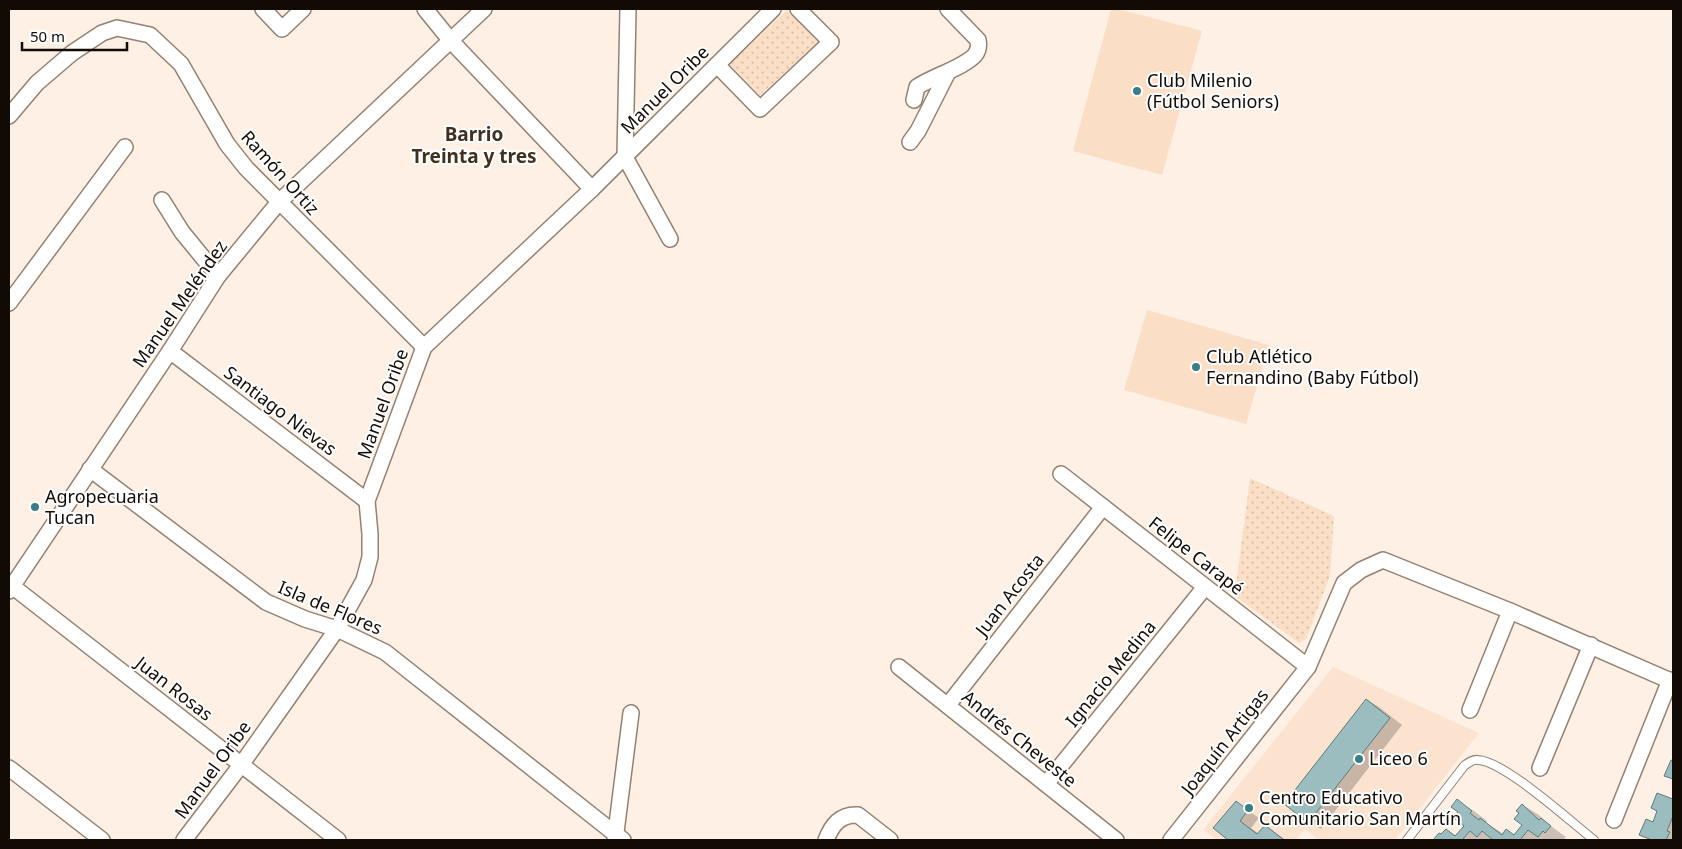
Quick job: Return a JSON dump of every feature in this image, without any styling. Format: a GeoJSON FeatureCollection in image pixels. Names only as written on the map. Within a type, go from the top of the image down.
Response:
{"type":"FeatureCollection","features":[{"type":"Feature","properties":{"kind":"street"},"geometry":{"type":"LineString","coordinates":[[263,9],[282,29],[302,9]]}},
{"type":"Feature","properties":{"kind":"street"},"geometry":{"type":"LineString","coordinates":[[425,9],[451,41],[592,189]]}},
{"type":"Feature","properties":{"kind":"street","name":"Manuel Meléndez"},"geometry":{"type":"LineString","coordinates":[[10,588],[170,352],[218,276],[278,202],[484,9]]}},
{"type":"Feature","properties":{"kind":"street"},"geometry":{"type":"LineString","coordinates":[[628,9],[625,157],[670,239]]}},
{"type":"Feature","properties":{"kind":"street","name":"Manuel Oribe"},"geometry":{"type":"LineString","coordinates":[[184,840],[241,765],[337,629],[364,580],[370,557],[367,501],[424,347],[592,189],[773,9]]}},
{"type":"Feature","properties":{"kind":"street"},"geometry":{"type":"LineString","coordinates":[[717,65],[760,109],[831,42],[798,9]]}},
{"type":"Feature","properties":{"kind":"street"},"geometry":{"type":"LineString","coordinates":[[914,100],[917,87],[928,80],[948,72],[975,55],[979,46],[978,40],[948,9]]}},
{"type":"Feature","properties":{"kind":"street","name":"Ramón Ortiz"},"geometry":{"type":"LineString","coordinates":[[9,116],[37,83],[72,52],[102,33],[117,28],[150,35],[181,64],[227,144],[246,168],[424,347]]}},
{"type":"Feature","properties":{"kind":"street"},"geometry":{"type":"LineString","coordinates":[[910,142],[918,131],[948,72]]}},
{"type":"Feature","properties":{"kind":"street"},"geometry":{"type":"LineString","coordinates":[[9,303],[125,147]]}},
{"type":"Feature","properties":{"kind":"street"},"geometry":{"type":"LineString","coordinates":[[162,200],[182,232],[218,276]]}},
{"type":"Feature","properties":{"kind":"street","name":"Santiago Nievas"},"geometry":{"type":"LineString","coordinates":[[170,352],[367,501]]}},
{"type":"Feature","properties":{"kind":"street","name":"Isla de Flores"},"geometry":{"type":"LineString","coordinates":[[90,469],[266,602],[305,619],[337,629],[385,652],[618,839]]}},
{"type":"Feature","properties":{"kind":"street","name":"Felipe Carapé"},"geometry":{"type":"LineString","coordinates":[[1061,474],[1308,667]]}},
{"type":"Feature","properties":{"kind":"street","name":"Juan Acosta"},"geometry":{"type":"LineString","coordinates":[[948,706],[1103,507]]}},
{"type":"Feature","properties":{"kind":"street","name":"Joaquín Artigas"},"geometry":{"type":"LineString","coordinates":[[1171,840],[1308,667],[1344,583],[1361,570],[1383,560],[1510,611]]}},
{"type":"Feature","properties":{"kind":"street","name":"Ignacio Medina"},"geometry":{"type":"LineString","coordinates":[[1046,784],[1205,587]]}},
{"type":"Feature","properties":{"kind":"street","name":"Juan Rosas"},"geometry":{"type":"LineString","coordinates":[[10,588],[338,840]]}},
{"type":"Feature","properties":{"kind":"street"},"geometry":{"type":"LineString","coordinates":[[1470,710],[1510,611],[1672,681],[1614,820]]}},
{"type":"Feature","properties":{"kind":"street"},"geometry":{"type":"LineString","coordinates":[[1540,768],[1591,645]]}},
{"type":"Feature","properties":{"kind":"street","name":"Andrés Cheveste"},"geometry":{"type":"LineString","coordinates":[[899,667],[1116,840]]}},
{"type":"Feature","properties":{"kind":"street"},"geometry":{"type":"LineString","coordinates":[[618,839],[631,713]]}},
{"type":"Feature","properties":{"kind":"street"},"geometry":{"type":"LineString","coordinates":[[9,768],[102,840]]}},
{"type":"Feature","properties":{"kind":"street"},"geometry":{"type":"LineString","coordinates":[[826,840],[834,823],[846,816],[858,815],[890,840]]}},
{"type":"Feature","properties":{"kind":"lane"},"geometry":{"type":"LineString","coordinates":[[1407,840],[1464,766],[1475,759],[1487,761],[1513,775],[1594,840]]}},
{"type":"Feature","properties":{"kind":"shaded area","name":"Club Milenio (Fútbol Seniors)"},"geometry":{"type":"Polygon","coordinates":[[[1111,9],[1118,9],[1202,31],[1162,175],[1073,151],[1111,9]]]}},
{"type":"Feature","properties":{"kind":"shaded area"},"geometry":{"type":"Polygon","coordinates":[[[787,10],[819,42],[760,95],[730,65],[787,10]]]}},
{"type":"Feature","properties":{"kind":"shaded area","name":"Club Atlético Fernandino (Baby Fútbol)"},"geometry":{"type":"Polygon","coordinates":[[[1147,310],[1269,345],[1246,424],[1124,390],[1147,310]]]}},
{"type":"Feature","properties":{"kind":"shaded area"},"geometry":{"type":"Polygon","coordinates":[[[1250,478],[1334,516],[1330,576],[1306,639],[1299,643],[1239,599],[1235,593],[1250,478]]]}},
{"type":"Feature","properties":{"kind":"shaded area","name":"Liceo 6"},"geometry":{"type":"Polygon","coordinates":[[[1333,667],[1479,733],[1395,840],[1319,840],[1305,829],[1296,840],[1217,840],[1203,830],[1333,667]]]}},
{"type":"Feature","properties":{"kind":"building"},"geometry":{"type":"Polygon","coordinates":[[[1366,699],[1390,718],[1308,823],[1284,804],[1366,699]]]}},
{"type":"Feature","properties":{"kind":"building"},"geometry":{"type":"Polygon","coordinates":[[[1671,760],[1673,761],[1673,779],[1664,776],[1671,760]]]}},
{"type":"Feature","properties":{"kind":"building"},"geometry":{"type":"Polygon","coordinates":[[[1657,793],[1673,799],[1673,816],[1667,831],[1670,832],[1666,840],[1652,840],[1639,835],[1646,819],[1653,822],[1657,811],[1651,808],[1657,793]]]}},
{"type":"Feature","properties":{"kind":"building"},"geometry":{"type":"Polygon","coordinates":[[[1457,799],[1472,811],[1470,813],[1479,820],[1480,818],[1502,835],[1506,829],[1514,835],[1522,825],[1514,819],[1519,813],[1516,811],[1522,804],[1539,820],[1541,818],[1551,826],[1538,837],[1528,830],[1520,840],[1493,840],[1482,831],[1477,837],[1470,831],[1462,840],[1433,840],[1446,829],[1455,836],[1464,826],[1454,818],[1458,812],[1451,807],[1457,799]]]}},
{"type":"Feature","properties":{"kind":"building"},"geometry":{"type":"Polygon","coordinates":[[[1236,801],[1248,810],[1240,821],[1257,834],[1265,825],[1284,840],[1228,840],[1213,828],[1236,801]]]}},
{"type":"Feature","properties":{"kind":"place","name":"Club Milenio (Fútbol Seniors)"},"geometry":{"type":"Point","coordinates":[1137,91]}},
{"type":"Feature","properties":{"kind":"place","name":"Club Atlético Fernandino (Baby Fútbol)"},"geometry":{"type":"Point","coordinates":[1196,367]}},
{"type":"Feature","properties":{"kind":"place","name":"Agropecuaria Tucan"},"geometry":{"type":"Point","coordinates":[35,507]}},
{"type":"Feature","properties":{"kind":"place","name":"Liceo 6"},"geometry":{"type":"Point","coordinates":[1359,759]}},
{"type":"Feature","properties":{"kind":"place","name":"Centro Educativo Comunitario San Martín"},"geometry":{"type":"Point","coordinates":[1249,808]}},
{"type":"Feature","properties":{"kind":"district","name":"Barrio Treinta y tres"},"geometry":{"type":"Point","coordinates":[474,145]}}]}
